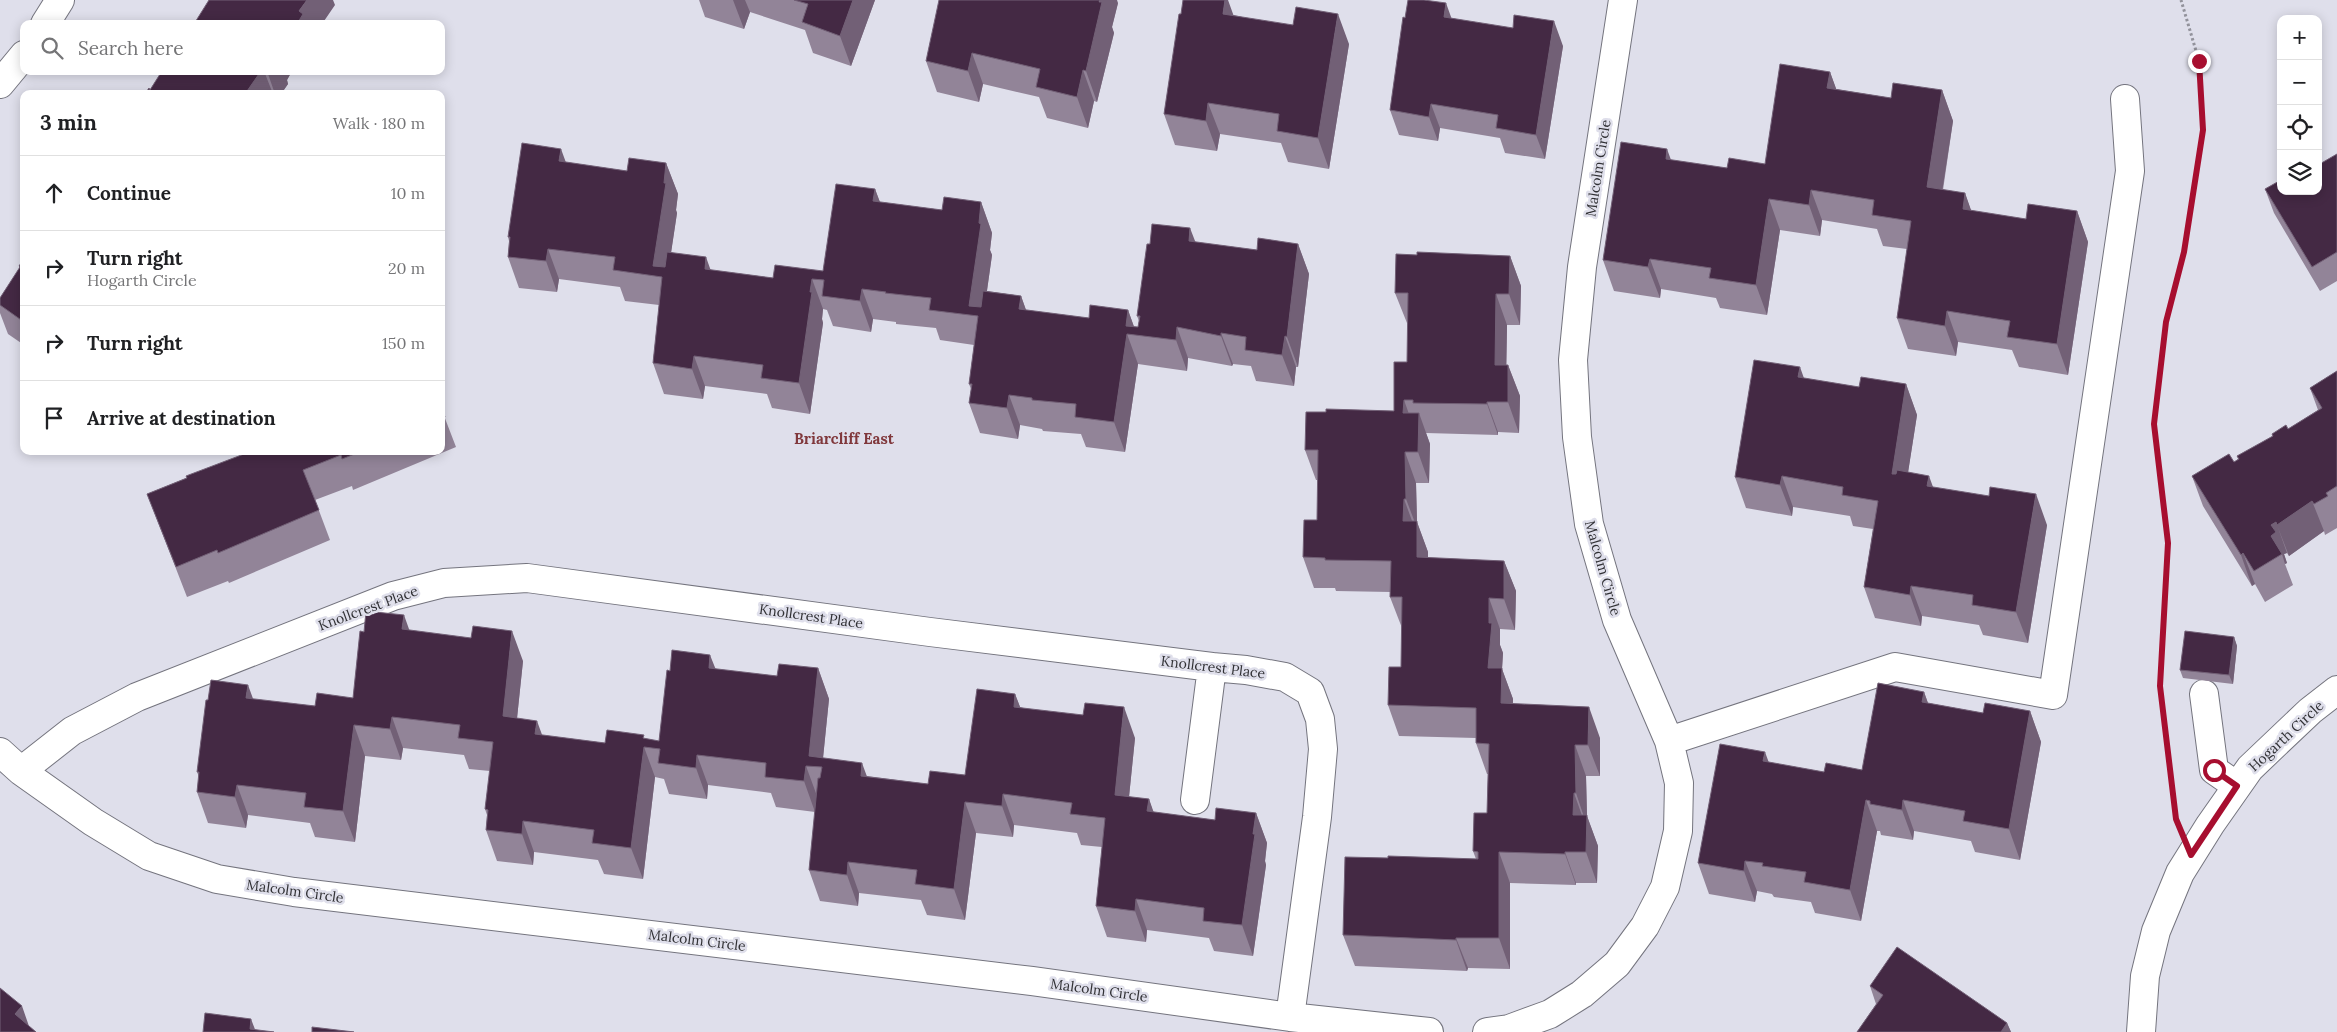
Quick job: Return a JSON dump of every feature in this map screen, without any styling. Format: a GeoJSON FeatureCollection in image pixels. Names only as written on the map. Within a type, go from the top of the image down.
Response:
{"type":"FeatureCollection","features":[{"type":"Feature","properties":{"kind":"street"},"geometry":{"type":"LineString","coordinates":[[48,20],[60,0]]}},
{"type":"Feature","properties":{"kind":"street","name":"Malcolm Circle"},"geometry":{"type":"LineString","coordinates":[[1487,1032],[1509,1029],[1550,1014],[1582,994],[1618,964],[1645,926],[1664,887],[1678,831],[1679,783],[1669,741],[1618,620],[1589,524],[1577,437],[1573,360],[1582,276],[1623,0]]}},
{"type":"Feature","properties":{"kind":"street"},"geometry":{"type":"LineString","coordinates":[[0,84],[20,60]]}},
{"type":"Feature","properties":{"kind":"street"},"geometry":{"type":"LineString","coordinates":[[1669,741],[1895,667],[2053,695],[2130,171],[2125,99]]}},
{"type":"Feature","properties":{"kind":"street","name":"Knollcrest Place"},"geometry":{"type":"LineString","coordinates":[[21,771],[72,731],[137,697],[393,596],[444,583],[527,578],[930,632],[1246,670],[1284,677],[1310,692],[1320,719],[1323,749],[1317,817],[1290,1017]]}},
{"type":"Feature","properties":{"kind":"street"},"geometry":{"type":"LineString","coordinates":[[1195,800],[1212,667]]}},
{"type":"Feature","properties":{"kind":"street","name":"Hogarth Circle"},"geometry":{"type":"LineString","coordinates":[[2141,1032],[2145,976],[2156,931],[2180,873],[2250,768],[2310,711],[2337,690]]}},
{"type":"Feature","properties":{"kind":"street"},"geometry":{"type":"LineString","coordinates":[[2204,694],[2214,770],[2237,786]]}},
{"type":"Feature","properties":{"kind":"street","name":"Malcolm Circle"},"geometry":{"type":"LineString","coordinates":[[0,752],[21,771],[93,822],[150,856],[217,879],[294,892],[1022,980],[1290,1017],[1429,1032]]}},
{"type":"Feature","properties":{"kind":"path"},"geometry":{"type":"LineString","coordinates":[[2180,0],[2199,61],[2203,130],[2184,252],[2166,322],[2154,424],[2168,543],[2160,686],[2176,819],[2191,855]]}},
{"type":"Feature","properties":{"kind":"building"},"geometry":{"type":"Polygon","coordinates":[[[209,0],[307,0],[299,11],[303,14],[299,20],[196,20],[209,0]]]}},
{"type":"Feature","properties":{"kind":"building"},"geometry":{"type":"Polygon","coordinates":[[[794,0],[853,0],[840,36],[802,22],[808,4],[794,0]]]}},
{"type":"Feature","properties":{"kind":"building"},"geometry":{"type":"Polygon","coordinates":[[[939,0],[1100,0],[1099,2],[1102,2],[1086,71],[1083,70],[1077,97],[1036,87],[1040,69],[972,53],[968,71],[926,61],[939,0]]]}},
{"type":"Feature","properties":{"kind":"building"},"geometry":{"type":"Polygon","coordinates":[[[1183,0],[1225,0],[1223,14],[1293,25],[1296,7],[1338,14],[1318,138],[1277,131],[1279,114],[1208,103],[1206,121],[1164,114],[1179,14],[1181,14],[1183,0]]]}},
{"type":"Feature","properties":{"kind":"building"},"geometry":{"type":"Polygon","coordinates":[[[1408,0],[1446,3],[1444,17],[1513,28],[1514,15],[1554,21],[1536,135],[1496,128],[1498,115],[1431,104],[1429,117],[1390,110],[1403,17],[1405,18],[1408,0]]]}},
{"type":"Feature","properties":{"kind":"building"},"geometry":{"type":"Polygon","coordinates":[[[1780,64],[1830,72],[1827,88],[1891,98],[1893,83],[1942,90],[1927,187],[1965,193],[1963,209],[2026,219],[2028,204],[2077,211],[2057,344],[2007,337],[2010,321],[1947,311],[1945,326],[1897,318],[1911,221],[1872,215],[1874,200],[1811,190],[1809,205],[1769,199],[1756,285],[1709,278],[1711,268],[1650,259],[1648,267],[1603,260],[1621,142],[1667,149],[1666,159],[1727,168],[1729,158],[1765,164],[1780,64]]]}},
{"type":"Feature","properties":{"kind":"building"},"geometry":{"type":"Polygon","coordinates":[[[159,75],[258,75],[248,90],[150,90],[159,75]]]}},
{"type":"Feature","properties":{"kind":"building"},"geometry":{"type":"Polygon","coordinates":[[[522,143],[561,149],[559,161],[627,171],[629,158],[666,163],[664,183],[666,183],[653,266],[665,267],[667,252],[706,257],[705,269],[773,278],[775,265],[823,271],[836,184],[875,189],[873,201],[942,210],[944,197],[981,202],[979,223],[981,224],[969,306],[981,307],[983,291],[1021,296],[1019,309],[1089,318],[1090,305],[1128,310],[1126,326],[1138,327],[1140,316],[1137,316],[1147,244],[1150,244],[1152,224],[1190,228],[1189,241],[1257,250],[1258,238],[1298,244],[1287,337],[1285,336],[1282,355],[1245,350],[1246,337],[1221,333],[1221,336],[1177,327],[1176,340],[1127,334],[1114,422],[1075,417],[1076,404],[1032,400],[1032,398],[1009,395],[1007,408],[969,403],[972,384],[969,384],[978,316],[929,310],[931,298],[886,292],[862,289],[860,301],[822,296],[824,280],[812,279],[810,292],[812,292],[799,383],[761,378],[763,365],[694,356],[692,369],[653,363],[662,277],[613,270],[615,257],[548,249],[546,261],[508,257],[510,237],[508,237],[522,143]]]}},
{"type":"Feature","properties":{"kind":"building"},"geometry":{"type":"Polygon","coordinates":[[[2337,154],[2337,252],[2312,267],[2265,189],[2277,182],[2277,195],[2322,195],[2322,163],[2337,154]]]}},
{"type":"Feature","properties":{"kind":"building"},"geometry":{"type":"Polygon","coordinates":[[[1417,252],[1510,256],[1509,294],[1496,294],[1495,365],[1508,365],[1508,402],[1487,402],[1487,404],[1413,403],[1413,400],[1404,400],[1403,413],[1419,413],[1418,452],[1405,452],[1406,499],[1404,499],[1403,521],[1417,521],[1417,557],[1504,561],[1504,599],[1489,598],[1489,623],[1492,623],[1488,668],[1502,668],[1501,703],[1589,707],[1588,745],[1575,745],[1576,793],[1574,793],[1573,815],[1587,815],[1586,852],[1565,852],[1565,854],[1499,852],[1499,938],[1456,938],[1456,940],[1343,935],[1345,857],[1388,858],[1388,856],[1478,859],[1478,852],[1473,851],[1474,813],[1487,813],[1489,744],[1476,743],[1476,708],[1388,705],[1389,667],[1401,667],[1402,597],[1390,597],[1391,561],[1325,560],[1325,558],[1303,557],[1304,520],[1317,520],[1318,450],[1305,450],[1306,412],[1326,412],[1326,409],[1394,411],[1394,362],[1407,362],[1408,293],[1395,293],[1396,254],[1417,255],[1417,252]]]}},
{"type":"Feature","properties":{"kind":"building"},"geometry":{"type":"Polygon","coordinates":[[[20,267],[20,319],[0,305],[0,298],[20,267]]]}},
{"type":"Feature","properties":{"kind":"building"},"geometry":{"type":"Polygon","coordinates":[[[1754,360],[1800,367],[1798,377],[1859,387],[1861,377],[1906,384],[1892,474],[1896,474],[1897,470],[1929,476],[1927,486],[1989,496],[1990,487],[2036,494],[2016,612],[1972,605],[1973,595],[1911,586],[1910,595],[1864,587],[1878,501],[1842,495],[1843,487],[1782,476],[1780,485],[1735,477],[1754,360]]]}},
{"type":"Feature","properties":{"kind":"building"},"geometry":{"type":"Polygon","coordinates":[[[2337,371],[2337,486],[2326,493],[2328,496],[2314,504],[2312,501],[2277,525],[2276,522],[2271,525],[2276,532],[2271,536],[2282,554],[2254,571],[2243,553],[2241,555],[2192,476],[2229,454],[2234,462],[2239,459],[2237,456],[2273,436],[2272,434],[2286,425],[2288,429],[2322,408],[2310,388],[2337,371]]]}},
{"type":"Feature","properties":{"kind":"building"},"geometry":{"type":"Polygon","coordinates":[[[241,455],[341,455],[303,470],[319,510],[218,553],[217,550],[176,567],[147,494],[187,478],[186,476],[241,455]]]}},
{"type":"Feature","properties":{"kind":"building"},"geometry":{"type":"Polygon","coordinates":[[[341,455],[352,455],[342,459],[341,455]]]}},
{"type":"Feature","properties":{"kind":"building"},"geometry":{"type":"Polygon","coordinates":[[[366,611],[404,615],[402,629],[471,638],[473,626],[512,631],[503,716],[537,721],[535,734],[605,743],[607,730],[644,735],[643,738],[659,741],[667,670],[670,671],[672,650],[710,655],[709,668],[777,676],[779,664],[818,668],[809,756],[862,763],[861,776],[928,784],[930,771],[965,775],[977,689],[1015,694],[1014,707],[1083,715],[1085,703],[1124,707],[1115,795],[1149,799],[1147,811],[1215,820],[1216,808],[1256,813],[1253,834],[1255,834],[1242,925],[1203,921],[1204,908],[1136,899],[1135,911],[1096,906],[1105,818],[1070,814],[1072,803],[1003,794],[1002,806],[965,802],[954,889],[915,884],[917,870],[848,862],[847,875],[809,870],[818,778],[820,778],[822,767],[806,766],[804,781],[765,777],[766,763],[697,755],[696,768],[658,763],[660,749],[644,747],[631,848],[592,843],[594,830],[523,821],[522,834],[486,830],[488,810],[485,809],[493,742],[458,738],[460,725],[392,717],[390,729],[354,725],[343,811],[304,807],[306,793],[237,785],[235,797],[197,792],[199,772],[197,772],[206,700],[208,700],[211,680],[248,685],[246,698],[315,706],[317,693],[353,698],[360,631],[364,632],[366,611]]]}},
{"type":"Feature","properties":{"kind":"building"},"geometry":{"type":"Polygon","coordinates":[[[2185,631],[2234,637],[2229,675],[2180,670],[2185,631]]]}},
{"type":"Feature","properties":{"kind":"building"},"geometry":{"type":"Polygon","coordinates":[[[1878,683],[1924,692],[1922,702],[1983,713],[1985,703],[2030,711],[2009,829],[1963,821],[1965,811],[1903,800],[1902,810],[1870,804],[1870,801],[1866,800],[1850,890],[1804,882],[1806,872],[1762,866],[1763,863],[1745,861],[1744,871],[1698,863],[1720,744],[1765,752],[1763,761],[1824,772],[1826,763],[1862,770],[1878,683]]]}},
{"type":"Feature","properties":{"kind":"building"},"geometry":{"type":"Polygon","coordinates":[[[1897,947],[2007,1023],[2001,1032],[1857,1032],[1883,995],[1870,986],[1897,947]]]}},
{"type":"Feature","properties":{"kind":"building"},"geometry":{"type":"Polygon","coordinates":[[[0,988],[22,1006],[15,1014],[36,1032],[0,1032],[0,988]]]}},
{"type":"Feature","properties":{"kind":"building"},"geometry":{"type":"Polygon","coordinates":[[[205,1013],[251,1019],[250,1029],[274,1032],[203,1032],[205,1013]]]}},
{"type":"Feature","properties":{"kind":"building"},"geometry":{"type":"Polygon","coordinates":[[[312,1027],[354,1032],[312,1032],[312,1027]]]}},
{"type":"Feature","properties":{"kind":"district","name":"Briarcliff East"},"geometry":{"type":"Point","coordinates":[844,438]}},
{"type":"Feature","properties":{"kind":"route"},"geometry":{"type":"LineString","coordinates":[[2199,61],[2203,130],[2184,252],[2166,322],[2154,424],[2168,543],[2160,686],[2176,819],[2191,855],[2237,786],[2214,770]]}}]}
